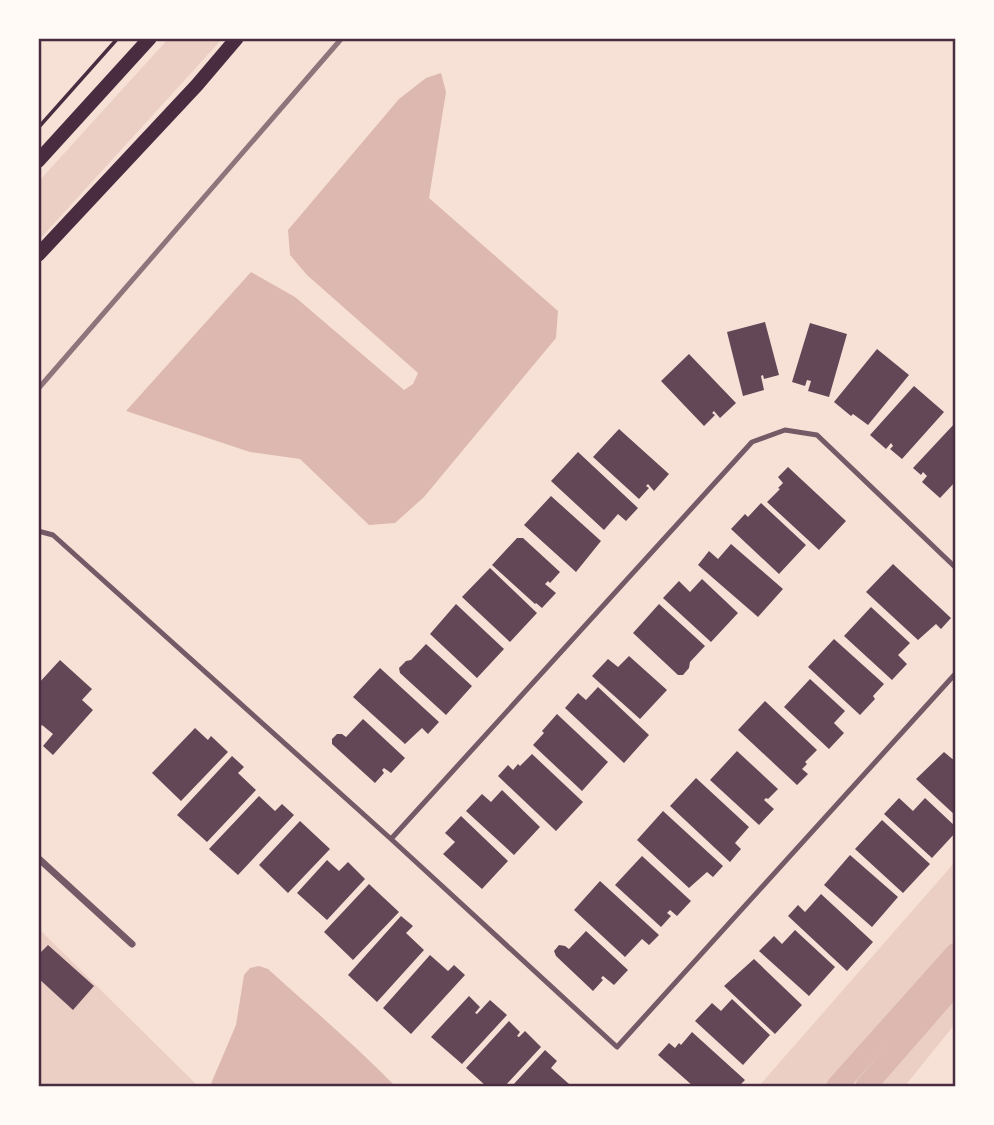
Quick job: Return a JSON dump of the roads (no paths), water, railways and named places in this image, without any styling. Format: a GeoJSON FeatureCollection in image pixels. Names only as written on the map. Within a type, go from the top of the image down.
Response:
{"type":"FeatureCollection","features":[{"type":"Feature","properties":{"kind":"main road"},"geometry":{"type":"LineString","coordinates":[[38,161],[150,38]]}},
{"type":"Feature","properties":{"kind":"main road"},"geometry":{"type":"LineString","coordinates":[[38,255],[197,85],[237,38]]}},
{"type":"Feature","properties":{"kind":"street"},"geometry":{"type":"LineString","coordinates":[[38,858],[132,944]]}},
{"type":"Feature","properties":{"kind":"lane"},"geometry":{"type":"LineString","coordinates":[[391,839],[752,442],[785,430],[817,435],[956,568]]}},
{"type":"Feature","properties":{"kind":"lane"},"geometry":{"type":"LineString","coordinates":[[38,531],[53,536],[391,839],[617,1047],[956,673]]}},
{"type":"Feature","properties":{"kind":"waterway"},"geometry":{"type":"LineString","coordinates":[[837,1086],[956,953]]}},
{"type":"Feature","properties":{"kind":"waterway"},"geometry":{"type":"LineString","coordinates":[[866,1086],[956,983]]}},
{"type":"Feature","properties":{"kind":"railway"},"geometry":{"type":"LineString","coordinates":[[38,389],[342,38]]}}]}
